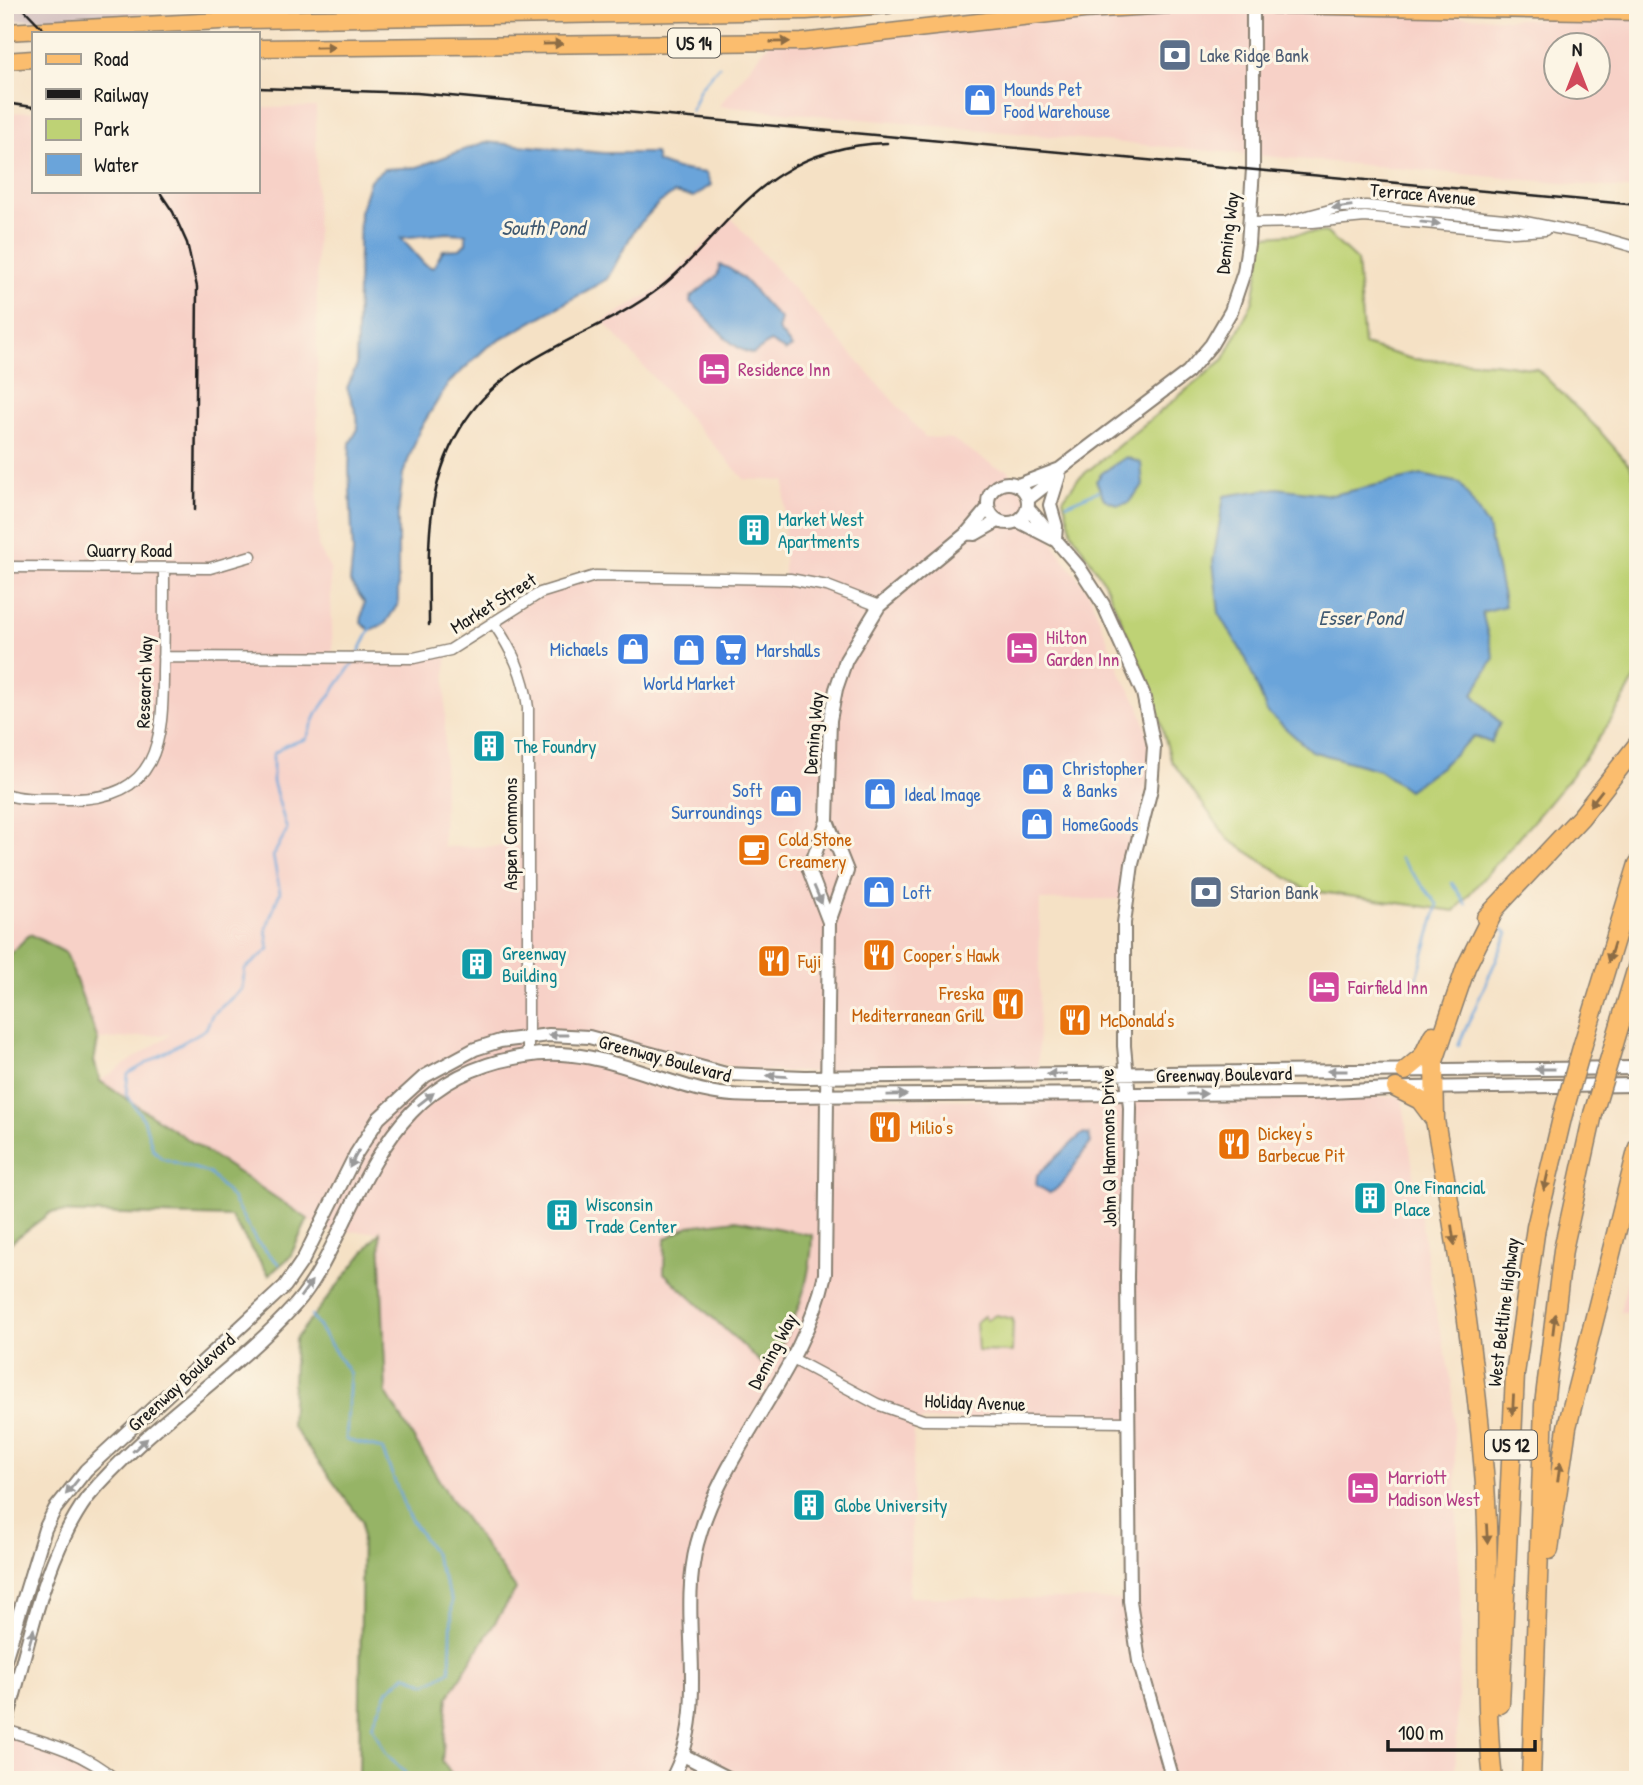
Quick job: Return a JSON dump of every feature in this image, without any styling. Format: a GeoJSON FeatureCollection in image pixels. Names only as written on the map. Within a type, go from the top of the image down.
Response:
{"type":"FeatureCollection","features":[{"type":"Feature","properties":{"kind":"highway"},"geometry":{"type":"LineString","coordinates":[[1405,1071],[1423,1056],[1467,950],[1485,918],[1494,912],[1581,817],[1638,744]]}},
{"type":"Feature","properties":{"kind":"highway","name":"West Beltline Highway"},"geometry":{"type":"LineString","coordinates":[[1495,1780],[1515,1374],[1536,1227],[1563,1114],[1638,864]]}},
{"type":"Feature","properties":{"kind":"highway"},"geometry":{"type":"LineString","coordinates":[[1494,912],[1466,968],[1434,1079],[1435,1119],[1484,1472],[1490,1594],[1488,1739],[1495,1780]]}},
{"type":"Feature","properties":{"kind":"highway","name":"US 12"},"geometry":{"type":"LineString","coordinates":[[1531,1780],[1544,1405],[1563,1250],[1593,1114],[1638,964]]}},
{"type":"Feature","properties":{"kind":"highway"},"geometry":{"type":"LineString","coordinates":[[1396,1088],[1420,1100],[1435,1119]]}},
{"type":"Feature","properties":{"kind":"highway"},"geometry":{"type":"LineString","coordinates":[[1534,1685],[1540,1661],[1547,1563],[1562,1451],[1638,1147]]}},
{"type":"Feature","properties":{"kind":"main road","name":"US 14"},"geometry":{"type":"LineString","coordinates":[[5,32],[241,20],[888,5]]}},
{"type":"Feature","properties":{"kind":"main road","name":"US 14"},"geometry":{"type":"LineString","coordinates":[[259,48],[802,42],[1084,10],[1172,5]]}},
{"type":"Feature","properties":{"kind":"main road"},"geometry":{"type":"LineString","coordinates":[[1273,5],[1638,12]]}},
{"type":"Feature","properties":{"kind":"main road"},"geometry":{"type":"LineString","coordinates":[[5,61],[32,59]]}},
{"type":"Feature","properties":{"kind":"street","name":"Deming Way"},"geometry":{"type":"LineString","coordinates":[[1018,485],[1060,469],[1175,384],[1211,345],[1238,292],[1250,223],[1254,5]]}},
{"type":"Feature","properties":{"kind":"street","name":"Terrace Avenue"},"geometry":{"type":"LineString","coordinates":[[1250,223],[1289,221],[1311,213],[1356,205],[1515,220],[1588,234],[1638,248]]}},
{"type":"Feature","properties":{"kind":"street","name":"Deming Way"},"geometry":{"type":"LineString","coordinates":[[1028,504],[1060,469]]}},
{"type":"Feature","properties":{"kind":"street"},"geometry":{"type":"LineString","coordinates":[[1055,540],[1056,526],[1050,505],[1060,469]]}},
{"type":"Feature","properties":{"kind":"street"},"geometry":{"type":"LineString","coordinates":[[1009,483],[1018,485],[1028,504],[1018,521],[998,521],[988,508],[988,497],[994,488],[1009,483]]}},
{"type":"Feature","properties":{"kind":"street","name":"John Q Hammons Drive"},"geometry":{"type":"LineString","coordinates":[[1028,504],[1079,567],[1103,604],[1143,693],[1152,730],[1152,789],[1124,904],[1125,1073],[1128,1094],[1131,1623],[1173,1780]]}},
{"type":"Feature","properties":{"kind":"street","name":"Deming Way"},"geometry":{"type":"LineString","coordinates":[[829,922],[809,877],[827,821],[829,730],[836,689],[846,660],[879,606],[967,533],[988,508]]}},
{"type":"Feature","properties":{"kind":"street","name":"Deming Way"},"geometry":{"type":"LineString","coordinates":[[967,533],[975,534],[998,521]]}},
{"type":"Feature","properties":{"kind":"street","name":"John Q Hammons Drive"},"geometry":{"type":"LineString","coordinates":[[1018,521],[1042,536],[1055,540]]}},
{"type":"Feature","properties":{"kind":"street","name":"Quarry Road"},"geometry":{"type":"LineString","coordinates":[[5,567],[221,567],[251,556]]}},
{"type":"Feature","properties":{"kind":"street","name":"Research Way"},"geometry":{"type":"LineString","coordinates":[[5,794],[38,798],[101,797],[123,788],[140,774],[152,759],[162,730],[164,568]]}},
{"type":"Feature","properties":{"kind":"street","name":"Market Street"},"geometry":{"type":"LineString","coordinates":[[163,657],[414,658],[450,650],[556,586],[594,576],[790,579],[827,586],[879,606]]}},
{"type":"Feature","properties":{"kind":"street","name":"Aspen Commons"},"geometry":{"type":"LineString","coordinates":[[493,622],[513,651],[525,686],[528,708],[528,1055]]}},
{"type":"Feature","properties":{"kind":"street","name":"Deming Way"},"geometry":{"type":"LineString","coordinates":[[671,1780],[683,1755],[691,1714],[692,1580],[698,1540],[720,1488],[816,1308],[825,1274],[829,922],[847,871],[827,821]]}},
{"type":"Feature","properties":{"kind":"street","name":"Greenway Boulevard"},"geometry":{"type":"LineString","coordinates":[[5,1660],[45,1529],[55,1508],[86,1470],[285,1286],[312,1245],[356,1154],[379,1118],[408,1088],[474,1049],[527,1036],[589,1037],[726,1074],[828,1077],[1405,1071],[1434,1079],[1638,1085]]}},
{"type":"Feature","properties":{"kind":"street","name":"Greenway Boulevard"},"geometry":{"type":"LineString","coordinates":[[5,1729],[56,1554],[63,1535],[87,1498],[295,1304],[327,1256],[376,1156],[398,1125],[426,1099],[463,1075],[528,1055],[595,1058],[706,1091],[734,1096],[828,1096],[1310,1093],[1396,1088],[1434,1079],[1638,1068]]}},
{"type":"Feature","properties":{"kind":"street","name":"Holiday Avenue"},"geometry":{"type":"LineString","coordinates":[[791,1358],[877,1404],[923,1420],[1128,1422]]}},
{"type":"Feature","properties":{"kind":"street"},"geometry":{"type":"LineString","coordinates":[[5,1729],[89,1759],[116,1780]]}},
{"type":"Feature","properties":{"kind":"street"},"geometry":{"type":"LineString","coordinates":[[683,1755],[732,1780]]}},
{"type":"Feature","properties":{"kind":"shaded area"},"geometry":{"type":"Polygon","coordinates":[[[5,5],[226,5],[226,9],[5,21],[5,5]]]}},
{"type":"Feature","properties":{"kind":"shaded area"},"geometry":{"type":"Polygon","coordinates":[[[1172,5],[1260,5],[1511,19],[1638,16],[1638,190],[719,106],[770,42],[1172,5]]]}},
{"type":"Feature","properties":{"kind":"shaded area"},"geometry":{"type":"Polygon","coordinates":[[[316,107],[318,546],[330,569],[333,657],[388,659],[450,650],[446,659],[443,847],[527,846],[530,713],[496,620],[572,580],[784,579],[785,481],[744,479],[603,321],[660,288],[731,218],[925,437],[952,439],[994,466],[1008,470],[1060,554],[1089,593],[1123,679],[1138,703],[1148,734],[1150,766],[1145,804],[1121,899],[1040,900],[1038,1070],[785,1072],[739,1068],[557,1029],[529,1030],[528,1055],[550,1054],[706,1091],[1032,1102],[1104,1093],[1402,1097],[1433,1298],[1452,1383],[1461,1617],[1455,1780],[455,1780],[442,1761],[448,1697],[516,1589],[450,1498],[386,1393],[380,1232],[325,1231],[100,1081],[171,1034],[98,1040],[66,953],[30,934],[5,959],[5,113],[32,112],[32,192],[259,192],[259,108],[316,107]],[[923,1420],[914,1429],[909,1597],[1130,1600],[1128,1422],[923,1420]]]}},
{"type":"Feature","properties":{"kind":"shaded area"},"geometry":{"type":"Polygon","coordinates":[[[1638,1233],[1638,1312],[1620,1312],[1638,1233]]]}},
{"type":"Feature","properties":{"kind":"shaded area"},"geometry":{"type":"Polygon","coordinates":[[[5,1730],[41,1741],[116,1780],[5,1780],[5,1730]]]}},
{"type":"Feature","properties":{"kind":"green space"},"geometry":{"type":"Polygon","coordinates":[[[1326,232],[1357,261],[1364,345],[1412,359],[1494,363],[1537,369],[1597,428],[1631,467],[1638,492],[1638,671],[1602,735],[1555,796],[1455,911],[1306,890],[1228,839],[1171,760],[1151,687],[1104,582],[1072,533],[1063,499],[1078,479],[1224,359],[1253,301],[1264,236],[1326,232]]]}},
{"type":"Feature","properties":{"kind":"green space"},"geometry":{"type":"Polygon","coordinates":[[[30,934],[66,953],[98,1040],[94,1061],[100,1081],[308,1219],[290,1257],[269,1275],[231,1217],[51,1212],[5,1247],[5,959],[30,934]]]}},
{"type":"Feature","properties":{"kind":"green space"},"geometry":{"type":"Polygon","coordinates":[[[736,1220],[812,1235],[805,1288],[785,1337],[768,1369],[664,1273],[665,1239],[689,1226],[736,1220]]]}},
{"type":"Feature","properties":{"kind":"green space"},"geometry":{"type":"Polygon","coordinates":[[[380,1232],[386,1393],[450,1498],[516,1589],[448,1697],[442,1761],[455,1780],[359,1780],[362,1521],[291,1425],[295,1339],[380,1232]]]}},
{"type":"Feature","properties":{"kind":"green space"},"geometry":{"type":"Polygon","coordinates":[[[996,1315],[1013,1319],[1012,1352],[978,1351],[976,1322],[984,1316],[987,1320],[996,1315]]]}},
{"type":"Feature","properties":{"kind":"water","name":"South Pond"},"geometry":{"type":"Polygon","coordinates":[[[485,142],[604,153],[655,153],[657,162],[676,169],[706,173],[711,185],[694,197],[674,193],[658,204],[635,229],[607,279],[486,348],[448,384],[420,429],[403,474],[398,514],[398,604],[385,624],[370,630],[361,623],[364,602],[350,582],[353,552],[350,443],[358,429],[357,415],[347,388],[356,367],[360,212],[370,180],[384,169],[417,167],[485,142]],[[447,233],[401,238],[424,264],[433,268],[443,250],[460,249],[466,243],[466,234],[447,233]]]}},
{"type":"Feature","properties":{"kind":"water"},"geometry":{"type":"Polygon","coordinates":[[[720,265],[729,268],[745,281],[781,319],[778,330],[792,347],[786,351],[770,342],[753,354],[744,351],[727,339],[690,302],[691,297],[717,276],[720,265]]]}},
{"type":"Feature","properties":{"kind":"water"},"geometry":{"type":"Polygon","coordinates":[[[1126,457],[1141,463],[1143,486],[1128,503],[1118,505],[1104,499],[1096,481],[1102,473],[1126,457]]]}},
{"type":"Feature","properties":{"kind":"water","name":"Esser Pond"},"geometry":{"type":"Polygon","coordinates":[[[1422,475],[1460,483],[1488,527],[1505,606],[1482,612],[1494,658],[1473,694],[1500,723],[1491,743],[1474,736],[1442,766],[1408,790],[1379,770],[1311,751],[1267,712],[1246,659],[1219,613],[1213,562],[1224,496],[1277,488],[1332,495],[1422,475]]]}},
{"type":"Feature","properties":{"kind":"water"},"geometry":{"type":"Polygon","coordinates":[[[1082,1134],[1089,1135],[1091,1143],[1063,1182],[1050,1193],[1036,1185],[1037,1175],[1082,1134]]]}},
{"type":"Feature","properties":{"kind":"waterway"},"geometry":{"type":"LineString","coordinates":[[691,111],[700,88],[719,66]]}},
{"type":"Feature","properties":{"kind":"waterway"},"geometry":{"type":"LineString","coordinates":[[1067,504],[1098,491]]}},
{"type":"Feature","properties":{"kind":"waterway"},"geometry":{"type":"LineString","coordinates":[[358,654],[371,628]]}},
{"type":"Feature","properties":{"kind":"waterway"},"geometry":{"type":"LineString","coordinates":[[279,1264],[256,1241],[232,1198],[209,1173],[161,1158],[153,1149],[144,1120],[126,1094],[128,1074],[206,1029],[212,1015],[242,989],[245,969],[269,949],[266,929],[280,892],[273,856],[287,830],[273,782],[273,754],[286,745],[306,739],[317,714],[355,660]]}},
{"type":"Feature","properties":{"kind":"waterway"},"geometry":{"type":"LineString","coordinates":[[1400,858],[1438,905],[1415,985]]}},
{"type":"Feature","properties":{"kind":"waterway"},"geometry":{"type":"LineString","coordinates":[[1452,883],[1466,904]]}},
{"type":"Feature","properties":{"kind":"waterway"},"geometry":{"type":"LineString","coordinates":[[1458,1046],[1508,933],[1502,929]]}},
{"type":"Feature","properties":{"kind":"waterway"},"geometry":{"type":"LineString","coordinates":[[311,1315],[350,1374],[346,1440],[382,1449],[408,1515],[434,1554],[452,1601],[450,1671],[427,1684],[406,1675],[388,1690],[372,1726],[386,1753],[412,1780]]}},
{"type":"Feature","properties":{"kind":"railway"},"geometry":{"type":"LineString","coordinates":[[20,5],[46,32]]}},
{"type":"Feature","properties":{"kind":"railway"},"geometry":{"type":"LineString","coordinates":[[259,88],[417,93],[1638,205]]}},
{"type":"Feature","properties":{"kind":"railway"},"geometry":{"type":"LineString","coordinates":[[5,103],[32,107]]}},
{"type":"Feature","properties":{"kind":"railway"},"geometry":{"type":"LineString","coordinates":[[429,625],[429,549],[434,500],[448,452],[460,429],[479,403],[501,382],[526,364],[635,305],[661,287],[677,274],[748,199],[781,174],[832,151],[887,143]]}},
{"type":"Feature","properties":{"kind":"railway"},"geometry":{"type":"LineString","coordinates":[[160,192],[173,212],[187,243],[197,287],[195,510]]}},
{"type":"Feature","properties":{"kind":"place","name":"Lake Ridge Bank"},"geometry":{"type":"Point","coordinates":[1175,55]}},
{"type":"Feature","properties":{"kind":"place","name":"Mounds Pet Food Warehouse"},"geometry":{"type":"Point","coordinates":[980,100]}},
{"type":"Feature","properties":{"kind":"place","name":"Residence Inn"},"geometry":{"type":"Point","coordinates":[714,369]}},
{"type":"Feature","properties":{"kind":"place","name":"Market West Apartments"},"geometry":{"type":"Point","coordinates":[754,530]}},
{"type":"Feature","properties":{"kind":"place","name":"Hilton Garden Inn"},"geometry":{"type":"Point","coordinates":[1022,648]}},
{"type":"Feature","properties":{"kind":"place","name":"Michaels"},"geometry":{"type":"Point","coordinates":[633,649]}},
{"type":"Feature","properties":{"kind":"place","name":"World Market"},"geometry":{"type":"Point","coordinates":[689,650]}},
{"type":"Feature","properties":{"kind":"place","name":"Marshalls"},"geometry":{"type":"Point","coordinates":[731,650]}},
{"type":"Feature","properties":{"kind":"place","name":"The Foundry"},"geometry":{"type":"Point","coordinates":[489,746]}},
{"type":"Feature","properties":{"kind":"place","name":"Christopher & Banks"},"geometry":{"type":"Point","coordinates":[1038,779]}},
{"type":"Feature","properties":{"kind":"place","name":"Ideal Image"},"geometry":{"type":"Point","coordinates":[880,794]}},
{"type":"Feature","properties":{"kind":"place","name":"Soft Surroundings"},"geometry":{"type":"Point","coordinates":[786,801]}},
{"type":"Feature","properties":{"kind":"place","name":"HomeGoods"},"geometry":{"type":"Point","coordinates":[1037,824]}},
{"type":"Feature","properties":{"kind":"place","name":"Cold Stone Creamery"},"geometry":{"type":"Point","coordinates":[754,850]}},
{"type":"Feature","properties":{"kind":"place","name":"Loft"},"geometry":{"type":"Point","coordinates":[879,892]}},
{"type":"Feature","properties":{"kind":"place","name":"Starion Bank"},"geometry":{"type":"Point","coordinates":[1206,892]}},
{"type":"Feature","properties":{"kind":"place","name":"Cooper's Hawk"},"geometry":{"type":"Point","coordinates":[879,955]}},
{"type":"Feature","properties":{"kind":"place","name":"Fuji"},"geometry":{"type":"Point","coordinates":[774,961]}},
{"type":"Feature","properties":{"kind":"place","name":"Greenway Building"},"geometry":{"type":"Point","coordinates":[477,964]}},
{"type":"Feature","properties":{"kind":"place","name":"Fairfield Inn"},"geometry":{"type":"Point","coordinates":[1324,987]}},
{"type":"Feature","properties":{"kind":"place","name":"Freska Mediterranean Grill"},"geometry":{"type":"Point","coordinates":[1008,1004]}},
{"type":"Feature","properties":{"kind":"place","name":"McDonald's"},"geometry":{"type":"Point","coordinates":[1075,1020]}},
{"type":"Feature","properties":{"kind":"place","name":"Milio's"},"geometry":{"type":"Point","coordinates":[885,1127]}},
{"type":"Feature","properties":{"kind":"place","name":"Dickey's Barbecue Pit"},"geometry":{"type":"Point","coordinates":[1234,1144]}},
{"type":"Feature","properties":{"kind":"place","name":"One Financial Place"},"geometry":{"type":"Point","coordinates":[1370,1198]}},
{"type":"Feature","properties":{"kind":"place","name":"Wisconsin Trade Center"},"geometry":{"type":"Point","coordinates":[562,1215]}},
{"type":"Feature","properties":{"kind":"place","name":"Marriott Madison West"},"geometry":{"type":"Point","coordinates":[1363,1488]}},
{"type":"Feature","properties":{"kind":"place","name":"Globe University"},"geometry":{"type":"Point","coordinates":[809,1505]}}]}
